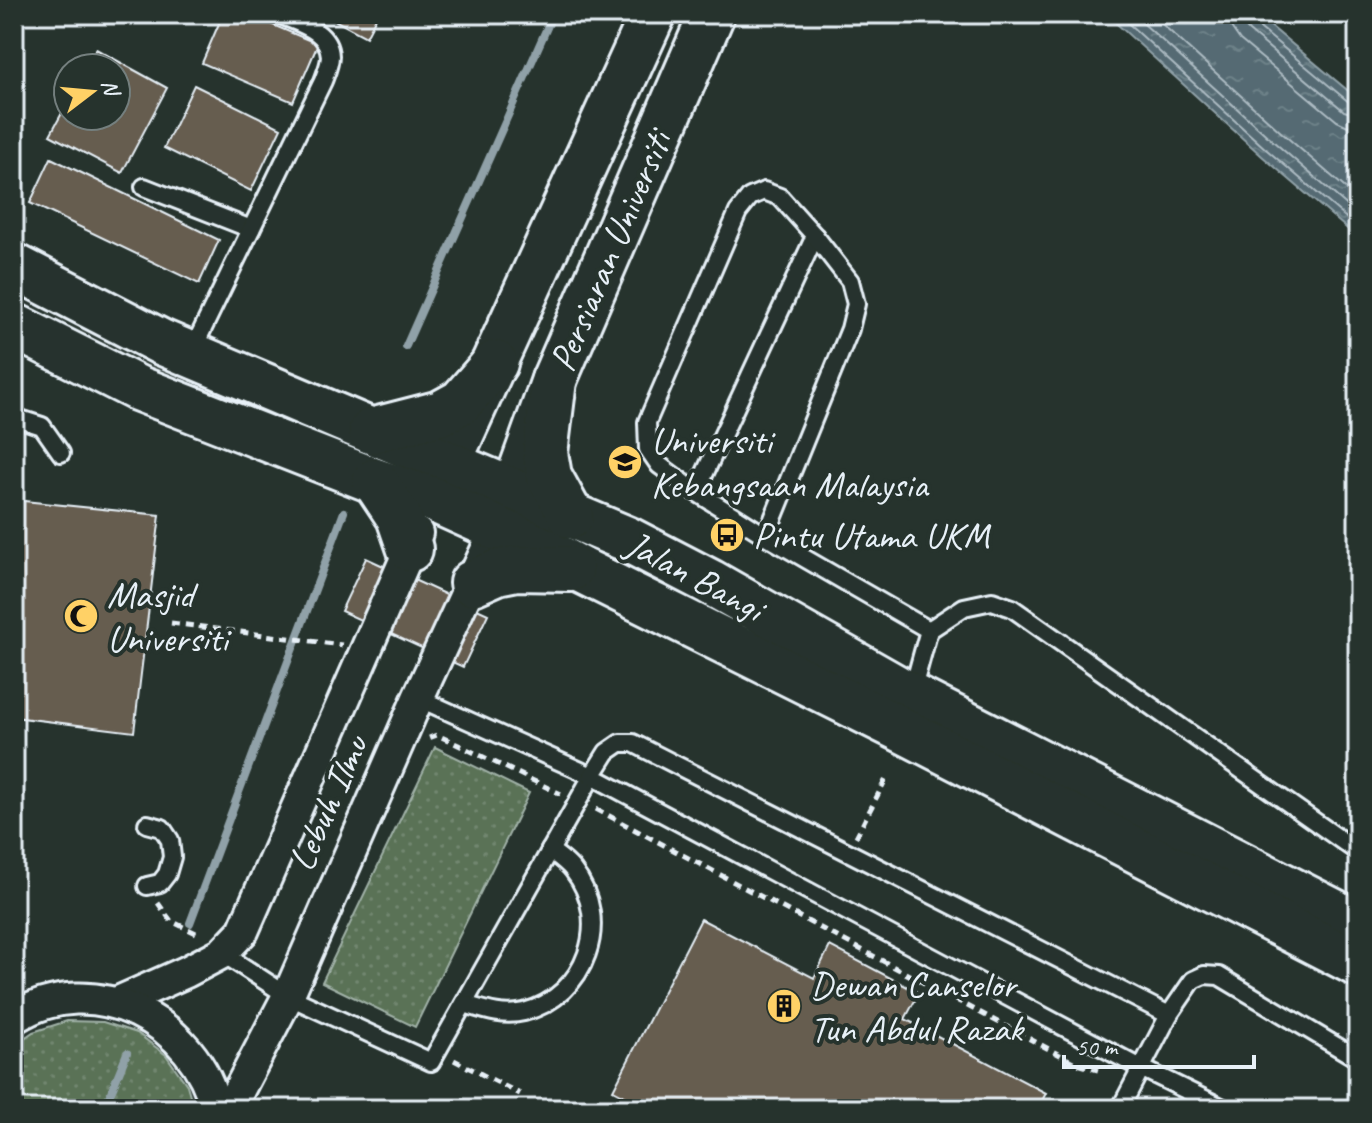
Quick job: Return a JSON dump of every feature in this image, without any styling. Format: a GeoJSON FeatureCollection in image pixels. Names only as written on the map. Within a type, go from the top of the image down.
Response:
{"type":"FeatureCollection","features":[{"type":"Feature","properties":{"kind":"main road","name":"Persiaran Universiti"},"geometry":{"type":"LineString","coordinates":[[440,482],[653,14]]}},
{"type":"Feature","properties":{"kind":"main road","name":"Persiaran Universiti"},"geometry":{"type":"LineString","coordinates":[[505,509],[554,380],[712,14]]}},
{"type":"Feature","properties":{"kind":"main road","name":"Jalan Bangi"},"geometry":{"type":"LineString","coordinates":[[14,266],[161,342],[371,431],[440,482],[505,509],[571,516],[627,539],[710,582],[911,696],[1358,924]]}},
{"type":"Feature","properties":{"kind":"main road","name":"Jalan Bangi"},"geometry":{"type":"LineString","coordinates":[[14,326],[137,388],[375,481],[440,482]]}},
{"type":"Feature","properties":{"kind":"main road"},"geometry":{"type":"LineString","coordinates":[[371,431],[441,413],[461,402],[495,363]]}},
{"type":"Feature","properties":{"kind":"main road"},"geometry":{"type":"LineString","coordinates":[[554,380],[545,453],[549,476],[571,516]]}},
{"type":"Feature","properties":{"kind":"main road"},"geometry":{"type":"LineString","coordinates":[[375,481],[399,517],[410,549]]}},
{"type":"Feature","properties":{"kind":"main road","name":"Jalan Bangi"},"geometry":{"type":"LineString","coordinates":[[505,509],[545,550],[581,570],[897,727],[1358,964]]}},
{"type":"Feature","properties":{"kind":"main road"},"geometry":{"type":"LineString","coordinates":[[472,583],[497,572],[517,568],[581,570]]}},
{"type":"Feature","properties":{"kind":"street","name":"Lebuh Ilmu"},"geometry":{"type":"LineString","coordinates":[[116,1003],[222,953],[243,931],[440,482]]}},
{"type":"Feature","properties":{"kind":"street","name":"Lebuh Ilmu"},"geometry":{"type":"LineString","coordinates":[[229,1109],[288,996],[418,698],[505,509]]}},
{"type":"Feature","properties":{"kind":"street"},"geometry":{"type":"LineString","coordinates":[[16,1013],[67,1000],[92,999],[116,1003],[148,1016],[176,1036],[198,1062],[216,1109]]}},
{"type":"Feature","properties":{"kind":"lane"},"geometry":{"type":"LineString","coordinates":[[190,354],[323,81],[330,59],[328,45],[320,33],[278,14]]}},
{"type":"Feature","properties":{"kind":"lane"},"geometry":{"type":"LineString","coordinates":[[144,187],[251,229]]}},
{"type":"Feature","properties":{"kind":"lane"},"geometry":{"type":"LineString","coordinates":[[766,536],[850,329],[856,304],[850,281],[815,236],[780,197],[764,191],[750,197],[738,212],[647,422],[648,449],[659,465],[696,492],[766,536],[929,630]]}},
{"type":"Feature","properties":{"kind":"lane"},"geometry":{"type":"LineString","coordinates":[[696,492],[815,236]]}},
{"type":"Feature","properties":{"kind":"lane"},"geometry":{"type":"LineString","coordinates":[[14,417],[42,426],[61,453]]}},
{"type":"Feature","properties":{"kind":"lane"},"geometry":{"type":"LineString","coordinates":[[911,696],[929,630],[964,607],[992,601],[1012,608],[1358,852]]}},
{"type":"Feature","properties":{"kind":"lane"},"geometry":{"type":"LineString","coordinates":[[418,698],[592,776],[1141,1068],[1225,1109]]}},
{"type":"Feature","properties":{"kind":"lane"},"geometry":{"type":"LineString","coordinates":[[222,953],[288,996],[431,1062],[607,752],[620,743],[633,743],[1169,1015]]}},
{"type":"Feature","properties":{"kind":"lane"},"geometry":{"type":"LineString","coordinates":[[147,824],[162,828],[170,840],[172,857],[167,874],[160,883],[147,886]]}},
{"type":"Feature","properties":{"kind":"lane"},"geometry":{"type":"LineString","coordinates":[[464,1004],[493,1013],[523,1012],[551,1001],[573,982],[588,955],[593,926],[588,896],[573,870],[550,850]]}},
{"type":"Feature","properties":{"kind":"lane"},"geometry":{"type":"LineString","coordinates":[[1120,1109],[1169,1015],[1193,980],[1204,975],[1219,976],[1358,1059]]}},
{"type":"Feature","properties":{"kind":"path"},"geometry":{"type":"LineString","coordinates":[[171,623],[324,643]]}},
{"type":"Feature","properties":{"kind":"path"},"geometry":{"type":"LineString","coordinates":[[427,739],[437,735],[604,813],[1077,1064],[1112,1075],[1132,1087]]}},
{"type":"Feature","properties":{"kind":"path"},"geometry":{"type":"LineString","coordinates":[[848,852],[886,779]]}},
{"type":"Feature","properties":{"kind":"path"},"geometry":{"type":"LineString","coordinates":[[437,1051],[520,1094]]}},
{"type":"Feature","properties":{"kind":"green space"},"geometry":{"type":"Polygon","coordinates":[[[435,747],[529,793],[415,1027],[322,982],[435,747]]]}},
{"type":"Feature","properties":{"kind":"green space"},"geometry":{"type":"Polygon","coordinates":[[[67,1021],[103,1022],[137,1033],[166,1055],[187,1085],[194,1109],[14,1109],[14,1045],[33,1032],[67,1021]]]}},
{"type":"Feature","properties":{"kind":"water"},"geometry":{"type":"Polygon","coordinates":[[[1106,14],[1256,14],[1358,99],[1358,238],[1262,156],[1106,14]]]}},
{"type":"Feature","properties":{"kind":"building"},"geometry":{"type":"Polygon","coordinates":[[[223,14],[247,14],[318,44],[293,102],[202,63],[223,14]]]}},
{"type":"Feature","properties":{"kind":"building"},"geometry":{"type":"Polygon","coordinates":[[[323,14],[378,14],[366,37],[323,14]]]}},
{"type":"Feature","properties":{"kind":"building"},"geometry":{"type":"Polygon","coordinates":[[[132,69],[167,88],[122,173],[50,135],[52,131],[132,132],[132,69]]]}},
{"type":"Feature","properties":{"kind":"building"},"geometry":{"type":"Polygon","coordinates":[[[194,85],[281,128],[251,191],[164,148],[194,85]]]}},
{"type":"Feature","properties":{"kind":"building"},"geometry":{"type":"Polygon","coordinates":[[[51,158],[219,240],[199,284],[30,203],[51,158]]]}},
{"type":"Feature","properties":{"kind":"building","name":"Masjid Universiti"},"geometry":{"type":"Polygon","coordinates":[[[14,500],[160,515],[134,732],[14,717],[14,500]]]}},
{"type":"Feature","properties":{"kind":"building"},"geometry":{"type":"Polygon","coordinates":[[[366,558],[488,614],[463,667],[341,611],[366,558]]]}},
{"type":"Feature","properties":{"kind":"building","name":"Dewan Canselor Tun Abdul Razak"},"geometry":{"type":"Polygon","coordinates":[[[701,919],[814,978],[830,946],[919,993],[905,1019],[1046,1093],[1038,1109],[649,1109],[613,1090],[701,919]]]}},
{"type":"Feature","properties":{"kind":"waterway"},"geometry":{"type":"LineString","coordinates":[[406,346],[553,14]]}},
{"type":"Feature","properties":{"kind":"waterway"},"geometry":{"type":"LineString","coordinates":[[190,923],[344,512]]}},
{"type":"Feature","properties":{"kind":"waterway"},"geometry":{"type":"LineString","coordinates":[[104,1109],[127,1053]]}},
{"type":"Feature","properties":{"kind":"place","name":"Universiti Kebangsaan Malaysia"},"geometry":{"type":"Point","coordinates":[625,462]}},
{"type":"Feature","properties":{"kind":"place","name":"Pintu Utama UKM"},"geometry":{"type":"Point","coordinates":[727,535]}},
{"type":"Feature","properties":{"kind":"place","name":"Masjid Universiti"},"geometry":{"type":"Point","coordinates":[81,616]}},
{"type":"Feature","properties":{"kind":"place","name":"Dewan Canselor Tun Abdul Razak"},"geometry":{"type":"Point","coordinates":[784,1006]}}]}
